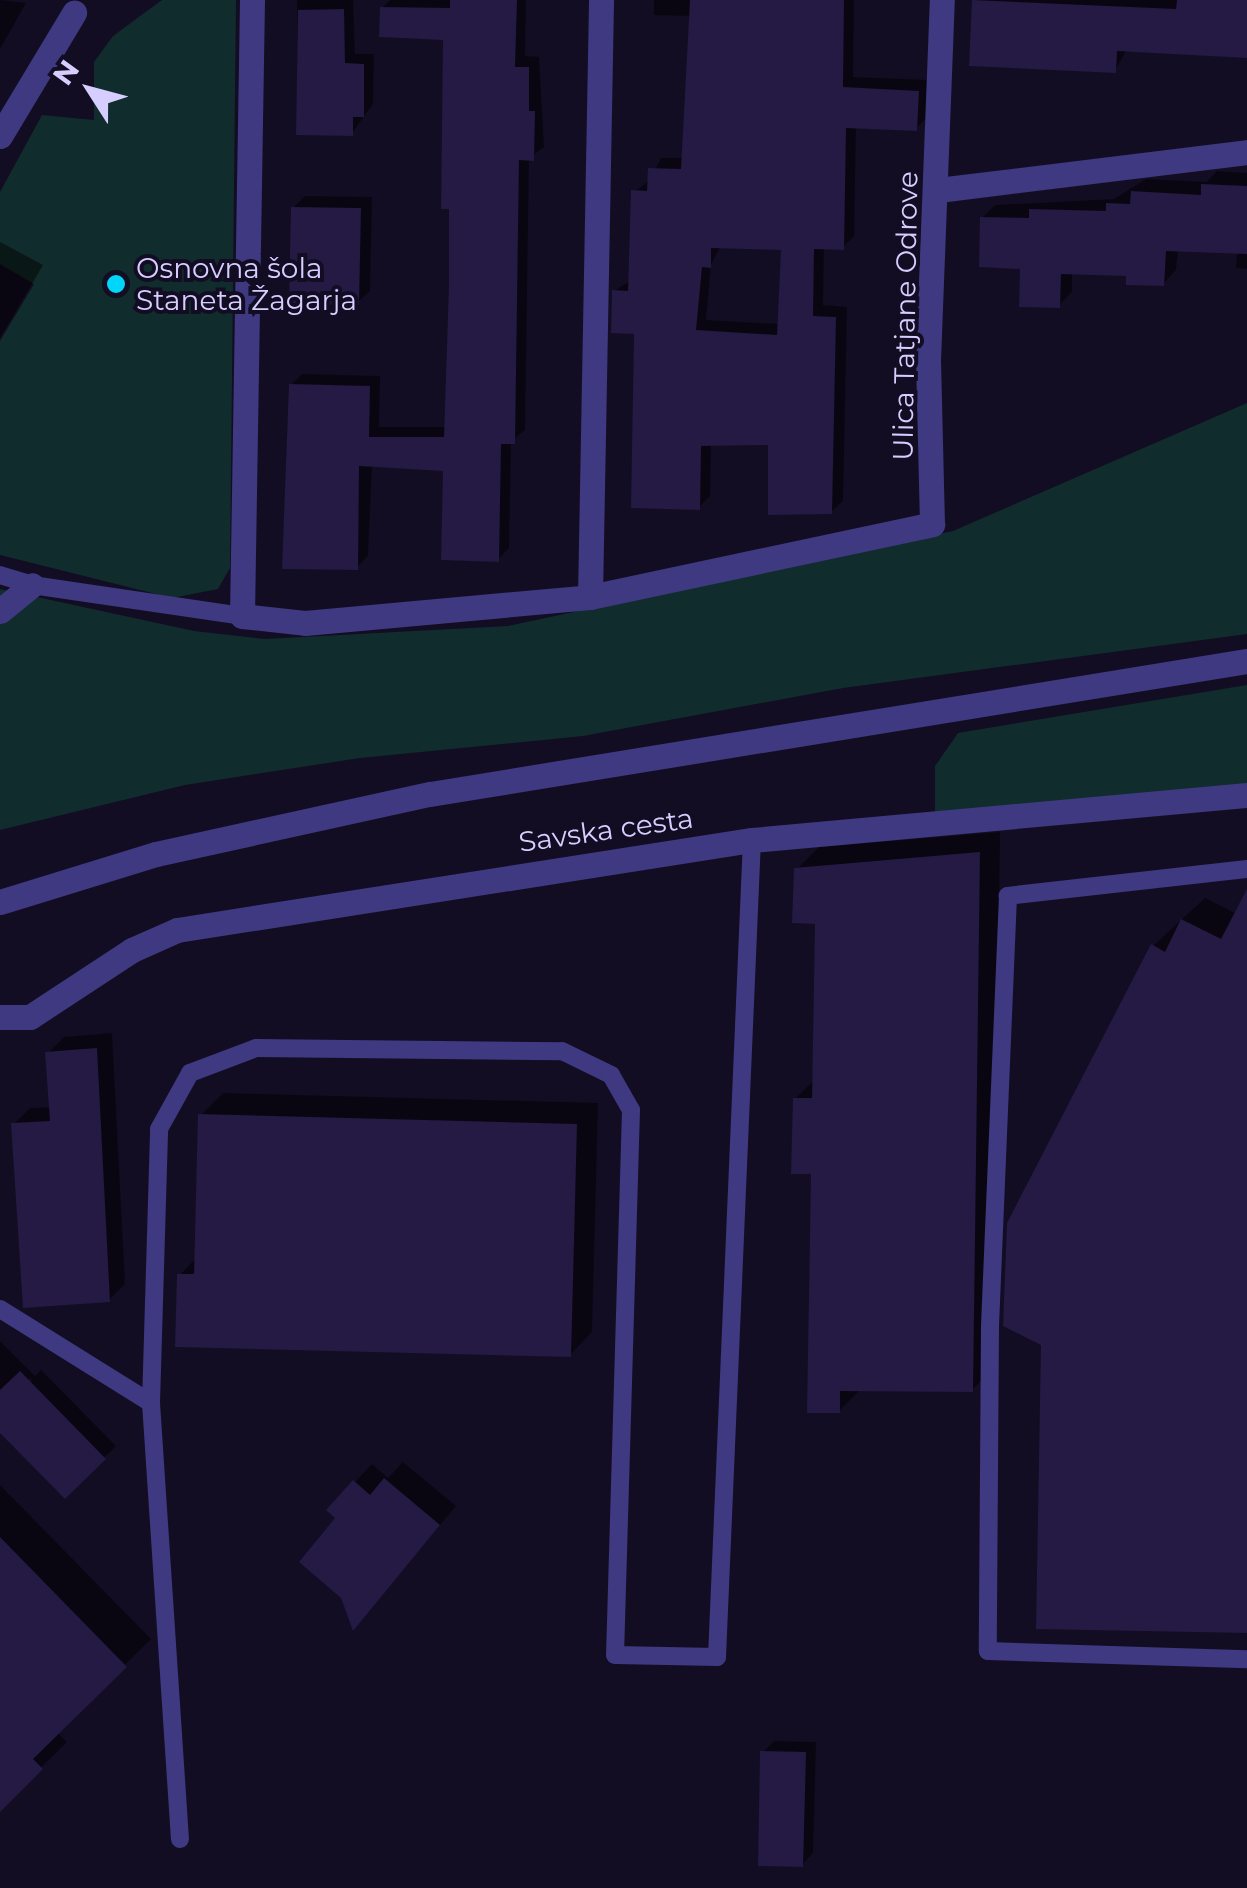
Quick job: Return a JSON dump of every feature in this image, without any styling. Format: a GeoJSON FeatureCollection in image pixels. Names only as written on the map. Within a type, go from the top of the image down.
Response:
{"type":"FeatureCollection","features":[{"type":"Feature","properties":{"kind":"street"},"geometry":{"type":"LineString","coordinates":[[242,616],[252,0]]}},
{"type":"Feature","properties":{"kind":"street"},"geometry":{"type":"LineString","coordinates":[[590,598],[600,0]]}},
{"type":"Feature","properties":{"kind":"street","name":"Ulica Tatjane Odrove"},"geometry":{"type":"LineString","coordinates":[[242,616],[305,623],[590,598],[932,524],[928,360],[938,190],[942,0]]}},
{"type":"Feature","properties":{"kind":"street"},"geometry":{"type":"LineString","coordinates":[[0,136],[74,13]]}},
{"type":"Feature","properties":{"kind":"street"},"geometry":{"type":"LineString","coordinates":[[938,190],[1247,152]]}},
{"type":"Feature","properties":{"kind":"street"},"geometry":{"type":"LineString","coordinates":[[0,611],[32,585]]}},
{"type":"Feature","properties":{"kind":"street"},"geometry":{"type":"LineString","coordinates":[[0,902],[156,854],[430,794],[1247,662]]}},
{"type":"Feature","properties":{"kind":"street","name":"Savska cesta"},"geometry":{"type":"LineString","coordinates":[[0,1017],[30,1017],[132,950],[177,930],[752,840],[1247,795]]}},
{"type":"Feature","properties":{"kind":"lane"},"geometry":{"type":"LineString","coordinates":[[0,574],[32,585],[242,616]]}},
{"type":"Feature","properties":{"kind":"lane"},"geometry":{"type":"LineString","coordinates":[[180,1838],[151,1403],[159,1129],[190,1073],[256,1048],[562,1051],[611,1075],[631,1110],[616,1655],[717,1657],[752,840]]}},
{"type":"Feature","properties":{"kind":"lane"},"geometry":{"type":"LineString","coordinates":[[1247,869],[1008,896],[990,1327],[988,1651],[1247,1659]]}},
{"type":"Feature","properties":{"kind":"lane"},"geometry":{"type":"LineString","coordinates":[[0,1309],[151,1403]]}},
{"type":"Feature","properties":{"kind":"green space","name":"Osnovna šola Staneta Žagarja"},"geometry":{"type":"Polygon","coordinates":[[[162,0],[236,0],[230,568],[218,589],[172,598],[0,555],[0,341],[34,284],[0,264],[0,192],[42,115],[94,120],[94,62],[113,36],[162,0]]]}},
{"type":"Feature","properties":{"kind":"green space"},"geometry":{"type":"Polygon","coordinates":[[[1247,403],[1247,634],[843,688],[583,736],[360,758],[185,785],[0,830],[0,589],[194,631],[265,639],[508,626],[953,531],[1247,403]]]}},
{"type":"Feature","properties":{"kind":"green space"},"geometry":{"type":"Polygon","coordinates":[[[1247,685],[1247,785],[935,814],[935,766],[958,733],[1247,685]]]}},
{"type":"Feature","properties":{"kind":"building"},"geometry":{"type":"Polygon","coordinates":[[[450,0],[517,0],[515,67],[529,67],[529,111],[535,111],[534,161],[519,160],[515,444],[501,444],[499,562],[441,560],[443,471],[359,466],[358,570],[282,569],[289,384],[370,386],[369,437],[444,437],[449,209],[441,209],[443,40],[379,37],[380,7],[450,8],[450,0]]]}},
{"type":"Feature","properties":{"kind":"building"},"geometry":{"type":"Polygon","coordinates":[[[690,0],[844,0],[843,87],[919,91],[917,131],[846,128],[844,250],[814,249],[813,316],[836,317],[832,514],[768,515],[768,445],[701,446],[700,510],[631,508],[634,334],[611,333],[612,290],[628,291],[631,190],[647,191],[648,168],[681,169],[690,0]],[[711,248],[711,268],[702,267],[696,330],[777,335],[781,250],[711,248]]]}},
{"type":"Feature","properties":{"kind":"building"},"geometry":{"type":"Polygon","coordinates":[[[972,0],[1176,9],[1177,0],[1247,0],[1247,58],[1117,51],[1116,73],[969,66],[972,0]]]}},
{"type":"Feature","properties":{"kind":"building"},"geometry":{"type":"Polygon","coordinates":[[[344,9],[345,63],[364,64],[364,117],[353,117],[353,136],[296,135],[298,10],[344,9]]]}},
{"type":"Feature","properties":{"kind":"building"},"geometry":{"type":"Polygon","coordinates":[[[1201,184],[1247,186],[1247,254],[1166,251],[1164,286],[1126,285],[1126,276],[1061,274],[1060,308],[1019,307],[1020,269],[979,267],[980,217],[1029,218],[1029,209],[1106,211],[1106,203],[1130,204],[1131,191],[1201,195],[1201,184]]]}},
{"type":"Feature","properties":{"kind":"building"},"geometry":{"type":"Polygon","coordinates":[[[291,207],[361,208],[359,305],[289,304],[291,207]]]}},
{"type":"Feature","properties":{"kind":"building"},"geometry":{"type":"Polygon","coordinates":[[[980,852],[973,1392],[840,1391],[840,1413],[807,1413],[811,1174],[791,1174],[793,1098],[812,1098],[815,924],[792,923],[794,868],[980,852]]]}},
{"type":"Feature","properties":{"kind":"building"},"geometry":{"type":"Polygon","coordinates":[[[1247,889],[1247,1633],[1036,1629],[1041,1345],[1003,1326],[1007,1223],[1151,944],[1165,952],[1181,919],[1221,939],[1247,889]]]}},
{"type":"Feature","properties":{"kind":"building"},"geometry":{"type":"Polygon","coordinates":[[[97,1048],[110,1302],[23,1308],[11,1123],[50,1121],[45,1052],[97,1048]]]}},
{"type":"Feature","properties":{"kind":"building"},"geometry":{"type":"Polygon","coordinates":[[[198,1114],[577,1124],[571,1357],[175,1347],[177,1274],[194,1274],[198,1114]]]}},
{"type":"Feature","properties":{"kind":"building"},"geometry":{"type":"Polygon","coordinates":[[[20,1371],[106,1459],[65,1499],[0,1433],[0,1390],[20,1371]]]}},
{"type":"Feature","properties":{"kind":"building"},"geometry":{"type":"Polygon","coordinates":[[[384,1478],[440,1525],[353,1631],[341,1598],[299,1562],[335,1518],[326,1510],[353,1480],[370,1495],[384,1478]]]}},
{"type":"Feature","properties":{"kind":"building"},"geometry":{"type":"Polygon","coordinates":[[[0,1537],[127,1667],[33,1759],[43,1769],[0,1812],[0,1537]]]}},
{"type":"Feature","properties":{"kind":"building"},"geometry":{"type":"Polygon","coordinates":[[[760,1751],[806,1752],[803,1867],[758,1866],[760,1751]]]}},
{"type":"Feature","properties":{"kind":"place","name":"Osnovna šola Staneta Žagarja"},"geometry":{"type":"Point","coordinates":[116,284]}}]}
